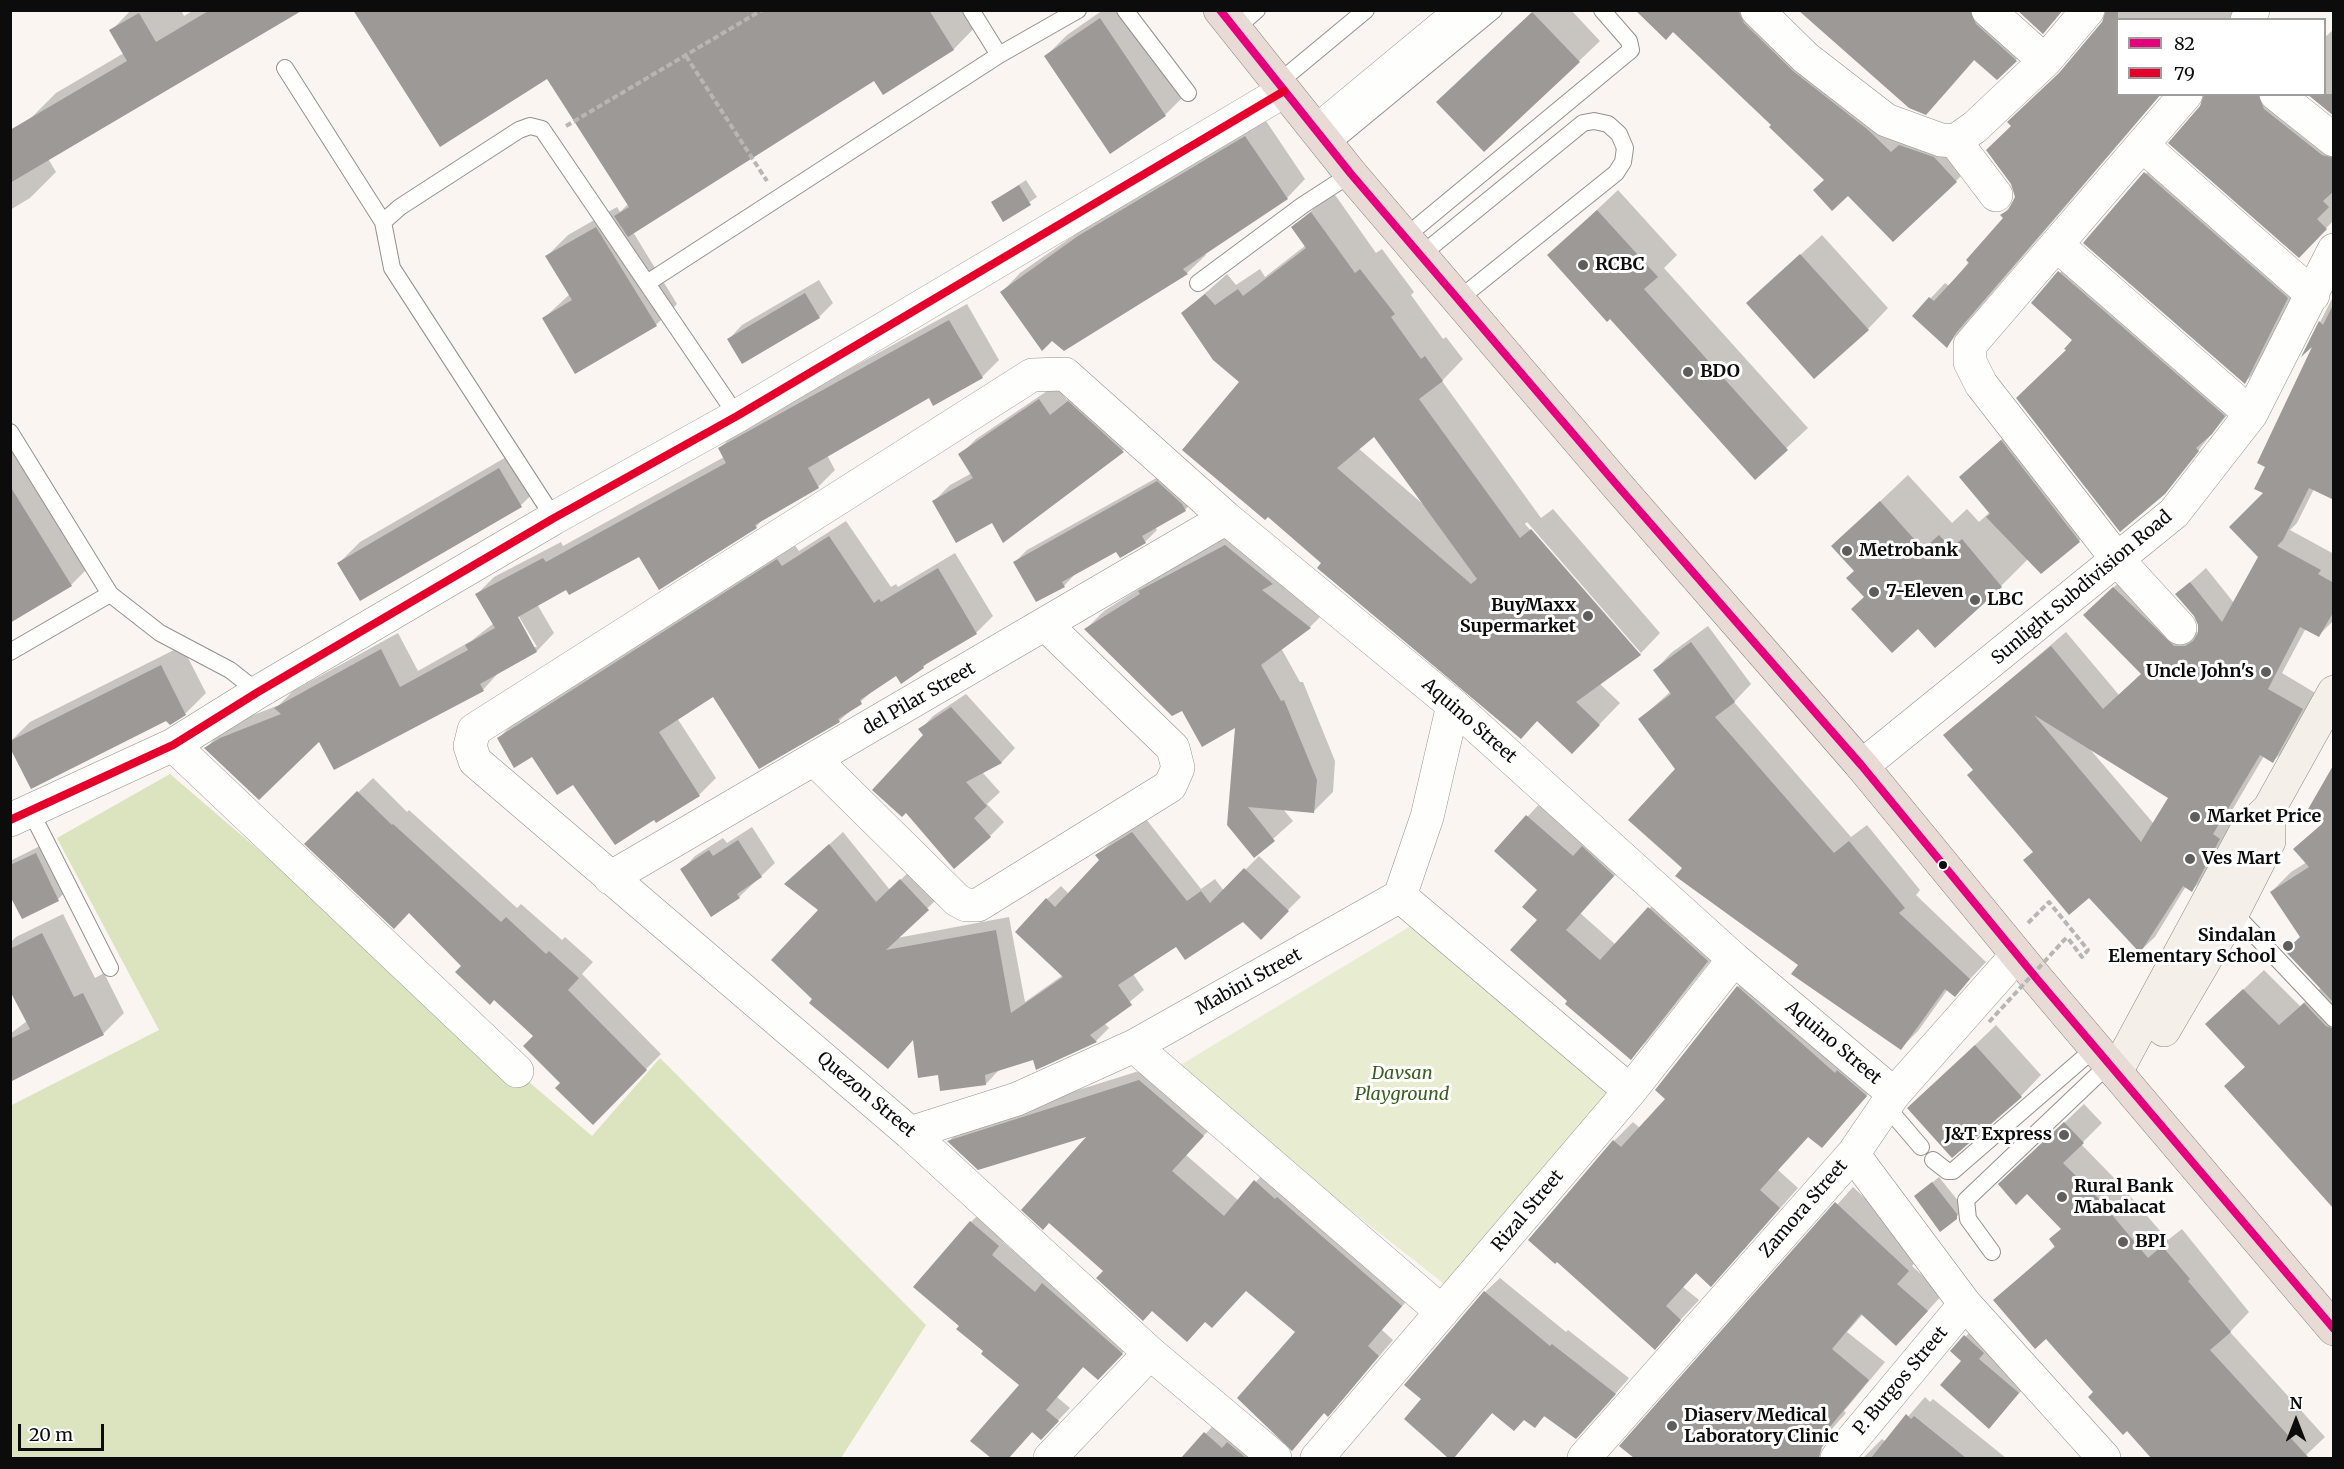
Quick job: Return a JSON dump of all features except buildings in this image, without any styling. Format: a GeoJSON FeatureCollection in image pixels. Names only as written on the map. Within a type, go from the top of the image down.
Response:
{"type":"FeatureCollection","features":[{"type":"Feature","properties":{"kind":"highway"},"geometry":{"type":"LineString","coordinates":[[1237,17],[1281,87],[1351,174],[1862,766],[2017,955],[2334,1329]]}},
{"type":"Feature","properties":{"kind":"main road"},"geometry":{"type":"LineString","coordinates":[[2112,1068],[2247,831],[2269,809],[2334,692]]}},
{"type":"Feature","properties":{"kind":"main road"},"geometry":{"type":"LineString","coordinates":[[2112,1068],[2233,912],[2269,841],[2269,809]]}},
{"type":"Feature","properties":{"kind":"street"},"geometry":{"type":"LineString","coordinates":[[1323,138],[1463,10]]}},
{"type":"Feature","properties":{"kind":"street"},"geometry":{"type":"LineString","coordinates":[[1757,10],[1806,58],[1886,120],[1941,140],[1955,141],[1975,127],[2045,61],[2088,10]]}},
{"type":"Feature","properties":{"kind":"street"},"geometry":{"type":"LineString","coordinates":[[1988,10],[2045,61]]}},
{"type":"Feature","properties":{"kind":"street"},"geometry":{"type":"LineString","coordinates":[[20,815],[173,745],[258,692],[554,518],[736,416],[1281,87]]}},
{"type":"Feature","properties":{"kind":"street"},"geometry":{"type":"LineString","coordinates":[[2180,628],[2116,559],[1981,384],[1970,362],[1971,345],[2184,96]]}},
{"type":"Feature","properties":{"kind":"street"},"geometry":{"type":"LineString","coordinates":[[2279,96],[2334,140]]}},
{"type":"Feature","properties":{"kind":"street"},"geometry":{"type":"LineString","coordinates":[[1955,141],[1996,195]]}},
{"type":"Feature","properties":{"kind":"street"},"geometry":{"type":"LineString","coordinates":[[2142,145],[2313,295]]}},
{"type":"Feature","properties":{"kind":"street"},"geometry":{"type":"LineString","coordinates":[[2058,246],[2251,414]]}},
{"type":"Feature","properties":{"kind":"street","name":"Sunlight Subdivision Road"},"geometry":{"type":"LineString","coordinates":[[1862,766],[2068,602],[2116,559],[2174,513],[2251,414],[2334,250]]}},
{"type":"Feature","properties":{"kind":"street","name":"Aquino Street"},"geometry":{"type":"LineString","coordinates":[[474,730],[1032,375],[1065,374],[1226,518],[1453,705],[1890,1100]]}},
{"type":"Feature","properties":{"kind":"street","name":"del Pilar Street"},"geometry":{"type":"LineString","coordinates":[[610,878],[1226,518]]}},
{"type":"Feature","properties":{"kind":"street"},"geometry":{"type":"LineString","coordinates":[[815,760],[957,900],[966,905],[978,905],[1170,786],[1178,768],[1173,748],[1046,625]]}},
{"type":"Feature","properties":{"kind":"street"},"geometry":{"type":"LineString","coordinates":[[1453,705],[1427,817],[1400,896],[1629,1091]]}},
{"type":"Feature","properties":{"kind":"street","name":"Quezon Street"},"geometry":{"type":"LineString","coordinates":[[474,730],[470,746],[475,761],[910,1133],[1150,1353],[1275,1458]]}},
{"type":"Feature","properties":{"kind":"street"},"geometry":{"type":"LineString","coordinates":[[173,745],[517,1071]]}},
{"type":"Feature","properties":{"kind":"street","name":"Mabini Street"},"geometry":{"type":"LineString","coordinates":[[910,1133],[1017,1099],[1134,1046],[1400,896]]}},
{"type":"Feature","properties":{"kind":"street","name":"Zamora Street"},"geometry":{"type":"LineString","coordinates":[[1584,1458],[1853,1154],[1890,1100],[2017,955]]}},
{"type":"Feature","properties":{"kind":"street","name":"Rizal Street"},"geometry":{"type":"LineString","coordinates":[[1317,1458],[1629,1091],[1734,958]]}},
{"type":"Feature","properties":{"kind":"street"},"geometry":{"type":"LineString","coordinates":[[1134,1046],[1442,1312]]}},
{"type":"Feature","properties":{"kind":"street"},"geometry":{"type":"LineString","coordinates":[[1853,1154],[1965,1304],[2096,1455]]}},
{"type":"Feature","properties":{"kind":"street","name":"P. Burgos Street"},"geometry":{"type":"LineString","coordinates":[[1836,1458],[1965,1304]]}},
{"type":"Feature","properties":{"kind":"street"},"geometry":{"type":"LineString","coordinates":[[1050,1458],[1150,1353]]}},
{"type":"Feature","properties":{"kind":"lane"},"geometry":{"type":"LineString","coordinates":[[971,10],[999,55]]}},
{"type":"Feature","properties":{"kind":"lane"},"geometry":{"type":"LineString","coordinates":[[1046,10],[1058,24]]}},
{"type":"Feature","properties":{"kind":"lane"},"geometry":{"type":"LineString","coordinates":[[647,283],[999,55],[1058,24],[1078,10]]}},
{"type":"Feature","properties":{"kind":"lane"},"geometry":{"type":"LineString","coordinates":[[1125,10],[1188,93]]}},
{"type":"Feature","properties":{"kind":"lane"},"geometry":{"type":"LineString","coordinates":[[1281,87],[1366,10]]}},
{"type":"Feature","properties":{"kind":"lane"},"geometry":{"type":"LineString","coordinates":[[1323,138],[1494,10]]}},
{"type":"Feature","properties":{"kind":"lane"},"geometry":{"type":"LineString","coordinates":[[1413,246],[1631,50],[1631,45],[1602,10]]}},
{"type":"Feature","properties":{"kind":"lane"},"geometry":{"type":"LineString","coordinates":[[285,68],[383,222],[392,268],[554,518]]}},
{"type":"Feature","properties":{"kind":"lane"},"geometry":{"type":"LineString","coordinates":[[1413,246],[1583,123],[1594,121],[1608,124],[1619,134],[1625,148],[1623,162],[1616,173],[1459,299]]}},
{"type":"Feature","properties":{"kind":"lane"},"geometry":{"type":"LineString","coordinates":[[383,222],[400,207],[519,130],[530,126],[542,129],[736,416]]}},
{"type":"Feature","properties":{"kind":"lane"},"geometry":{"type":"LineString","coordinates":[[1198,283],[1303,205],[1351,174]]}},
{"type":"Feature","properties":{"kind":"lane"},"geometry":{"type":"LineString","coordinates":[[10,432],[110,594],[160,633],[230,670],[258,692]]}},
{"type":"Feature","properties":{"kind":"lane"},"geometry":{"type":"LineString","coordinates":[[10,652],[110,594]]}},
{"type":"Feature","properties":{"kind":"lane"},"geometry":{"type":"LineString","coordinates":[[20,815],[110,968]]}},
{"type":"Feature","properties":{"kind":"lane"},"geometry":{"type":"LineString","coordinates":[[2233,912],[2334,1019]]}},
{"type":"Feature","properties":{"kind":"lane"},"geometry":{"type":"LineString","coordinates":[[1933,1160],[1947,1172],[1953,1172],[2112,1068]]}},
{"type":"Feature","properties":{"kind":"lane"},"geometry":{"type":"LineString","coordinates":[[1992,1252],[1968,1219],[1966,1200],[2112,1068]]}},
{"type":"Feature","properties":{"kind":"lane"},"geometry":{"type":"LineString","coordinates":[[1890,1100],[1921,1147]]}},
{"type":"Feature","properties":{"kind":"path"},"geometry":{"type":"LineString","coordinates":[[548,138],[762,10]]}},
{"type":"Feature","properties":{"kind":"path"},"geometry":{"type":"LineString","coordinates":[[686,56],[778,198]]}},
{"type":"Feature","properties":{"kind":"path"},"geometry":{"type":"LineString","coordinates":[[1989,1022],[2067,937],[2082,957],[2088,950],[2049,902]]}},
{"type":"Feature","properties":{"kind":"green space"},"geometry":{"type":"Polygon","coordinates":[[[170,774],[592,1136],[660,1058],[926,1325],[841,1458],[11,1458],[10,1106],[159,1030],[57,838],[170,774]]]}},
{"type":"Feature","properties":{"kind":"green space","name":"Davsan Playground"},"geometry":{"type":"Polygon","coordinates":[[[1414,924],[1625,1097],[1457,1294],[1172,1070],[1414,924]]]}},
{"type":"Feature","properties":{"kind":"transit line","name":"82"},"geometry":{"type":"LineString","coordinates":[[1220,10],[1351,174],[1616,484],[1862,766],[2037,979],[2334,1329]]}},
{"type":"Feature","properties":{"kind":"transit line","name":"79"},"geometry":{"type":"LineString","coordinates":[[10,820],[173,745],[258,692],[554,518],[737,416],[1284,91]]}},
{"type":"Feature","properties":{"kind":"place","name":"RCBC"},"geometry":{"type":"Point","coordinates":[1583,265]}},
{"type":"Feature","properties":{"kind":"place","name":"BDO"},"geometry":{"type":"Point","coordinates":[1688,372]}},
{"type":"Feature","properties":{"kind":"place","name":"Metrobank"},"geometry":{"type":"Point","coordinates":[1847,551]}},
{"type":"Feature","properties":{"kind":"place","name":"7-Eleven"},"geometry":{"type":"Point","coordinates":[1874,592]}},
{"type":"Feature","properties":{"kind":"place","name":"LBC"},"geometry":{"type":"Point","coordinates":[1975,600]}},
{"type":"Feature","properties":{"kind":"place","name":"BuyMaxx Supermarket"},"geometry":{"type":"Point","coordinates":[1588,616]}},
{"type":"Feature","properties":{"kind":"place","name":"Uncle John's"},"geometry":{"type":"Point","coordinates":[2266,672]}},
{"type":"Feature","properties":{"kind":"place","name":"Market Price"},"geometry":{"type":"Point","coordinates":[2195,817]}},
{"type":"Feature","properties":{"kind":"place","name":"Ves Mart"},"geometry":{"type":"Point","coordinates":[2190,859]}},
{"type":"Feature","properties":{"kind":"place","name":"Sindalan Elementary School"},"geometry":{"type":"Point","coordinates":[2288,946]}},
{"type":"Feature","properties":{"kind":"place","name":"J&T Express"},"geometry":{"type":"Point","coordinates":[2064,1135]}},
{"type":"Feature","properties":{"kind":"place","name":"Rural Bank Mabalacat"},"geometry":{"type":"Point","coordinates":[2062,1197]}},
{"type":"Feature","properties":{"kind":"place","name":"BPI"},"geometry":{"type":"Point","coordinates":[2123,1242]}},
{"type":"Feature","properties":{"kind":"place","name":"Diaserv Medical Laboratory Clinic"},"geometry":{"type":"Point","coordinates":[1672,1426]}}]}
